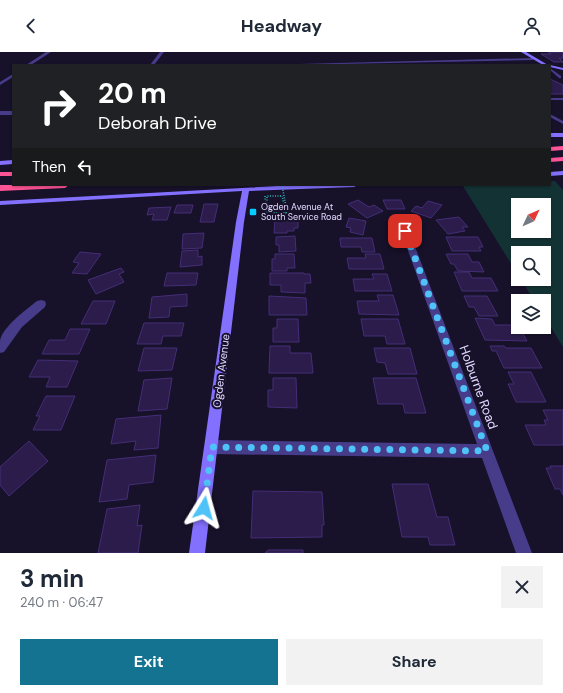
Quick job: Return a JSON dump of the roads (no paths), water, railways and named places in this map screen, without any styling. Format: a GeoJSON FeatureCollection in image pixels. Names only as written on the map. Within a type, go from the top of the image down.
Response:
{"type":"FeatureCollection","features":[{"type":"Feature","properties":{"kind":"highway"},"geometry":{"type":"LineString","coordinates":[[551,149],[563,148]]}},
{"type":"Feature","properties":{"kind":"highway"},"geometry":{"type":"LineString","coordinates":[[551,160],[563,159]]}},
{"type":"Feature","properties":{"kind":"highway"},"geometry":{"type":"LineString","coordinates":[[0,174],[12,174]]}},
{"type":"Feature","properties":{"kind":"highway"},"geometry":{"type":"LineString","coordinates":[[0,188],[43,186]]}},
{"type":"Feature","properties":{"kind":"street"},"geometry":{"type":"LineString","coordinates":[[30,64],[49,52]]}},
{"type":"Feature","properties":{"kind":"street"},"geometry":{"type":"LineString","coordinates":[[153,64],[162,52]]}},
{"type":"Feature","properties":{"kind":"street"},"geometry":{"type":"LineString","coordinates":[[523,52],[544,64]]}},
{"type":"Feature","properties":{"kind":"street"},"geometry":{"type":"LineString","coordinates":[[337,64],[533,59]]}},
{"type":"Feature","properties":{"kind":"street"},"geometry":{"type":"LineString","coordinates":[[0,84],[12,77]]}},
{"type":"Feature","properties":{"kind":"street"},"geometry":{"type":"LineString","coordinates":[[0,113],[12,112]]}},
{"type":"Feature","properties":{"kind":"street"},"geometry":{"type":"LineString","coordinates":[[551,135],[563,135]]}},
{"type":"Feature","properties":{"kind":"street"},"geometry":{"type":"LineString","coordinates":[[0,163],[12,162]]}},
{"type":"Feature","properties":{"kind":"street"},"geometry":{"type":"LineString","coordinates":[[551,174],[563,174]]}},
{"type":"Feature","properties":{"kind":"street"},"geometry":{"type":"LineString","coordinates":[[0,203],[246,189],[332,186]]}},
{"type":"Feature","properties":{"kind":"street","name":"Ogden Avenue"},"geometry":{"type":"LineString","coordinates":[[198,553],[240,222],[246,189]]}},
{"type":"Feature","properties":{"kind":"street","name":"Holburne Road"},"geometry":{"type":"LineString","coordinates":[[405,231],[524,553]]}},
{"type":"Feature","properties":{"kind":"street"},"geometry":{"type":"LineString","coordinates":[[0,349],[5,332],[41,304]]}},
{"type":"Feature","properties":{"kind":"street"},"geometry":{"type":"LineString","coordinates":[[212,447],[487,451]]}},
{"type":"Feature","properties":{"kind":"lane"},"geometry":{"type":"LineString","coordinates":[[551,69],[560,77]]}},
{"type":"Feature","properties":{"kind":"lane"},"geometry":{"type":"LineString","coordinates":[[551,99],[563,99]]}},
{"type":"Feature","properties":{"kind":"lane"},"geometry":{"type":"LineString","coordinates":[[551,116],[563,123]]}},
{"type":"Feature","properties":{"kind":"place","name":"Ogden Avenue At South Service Road"},"geometry":{"type":"Point","coordinates":[253,212]}}]}
